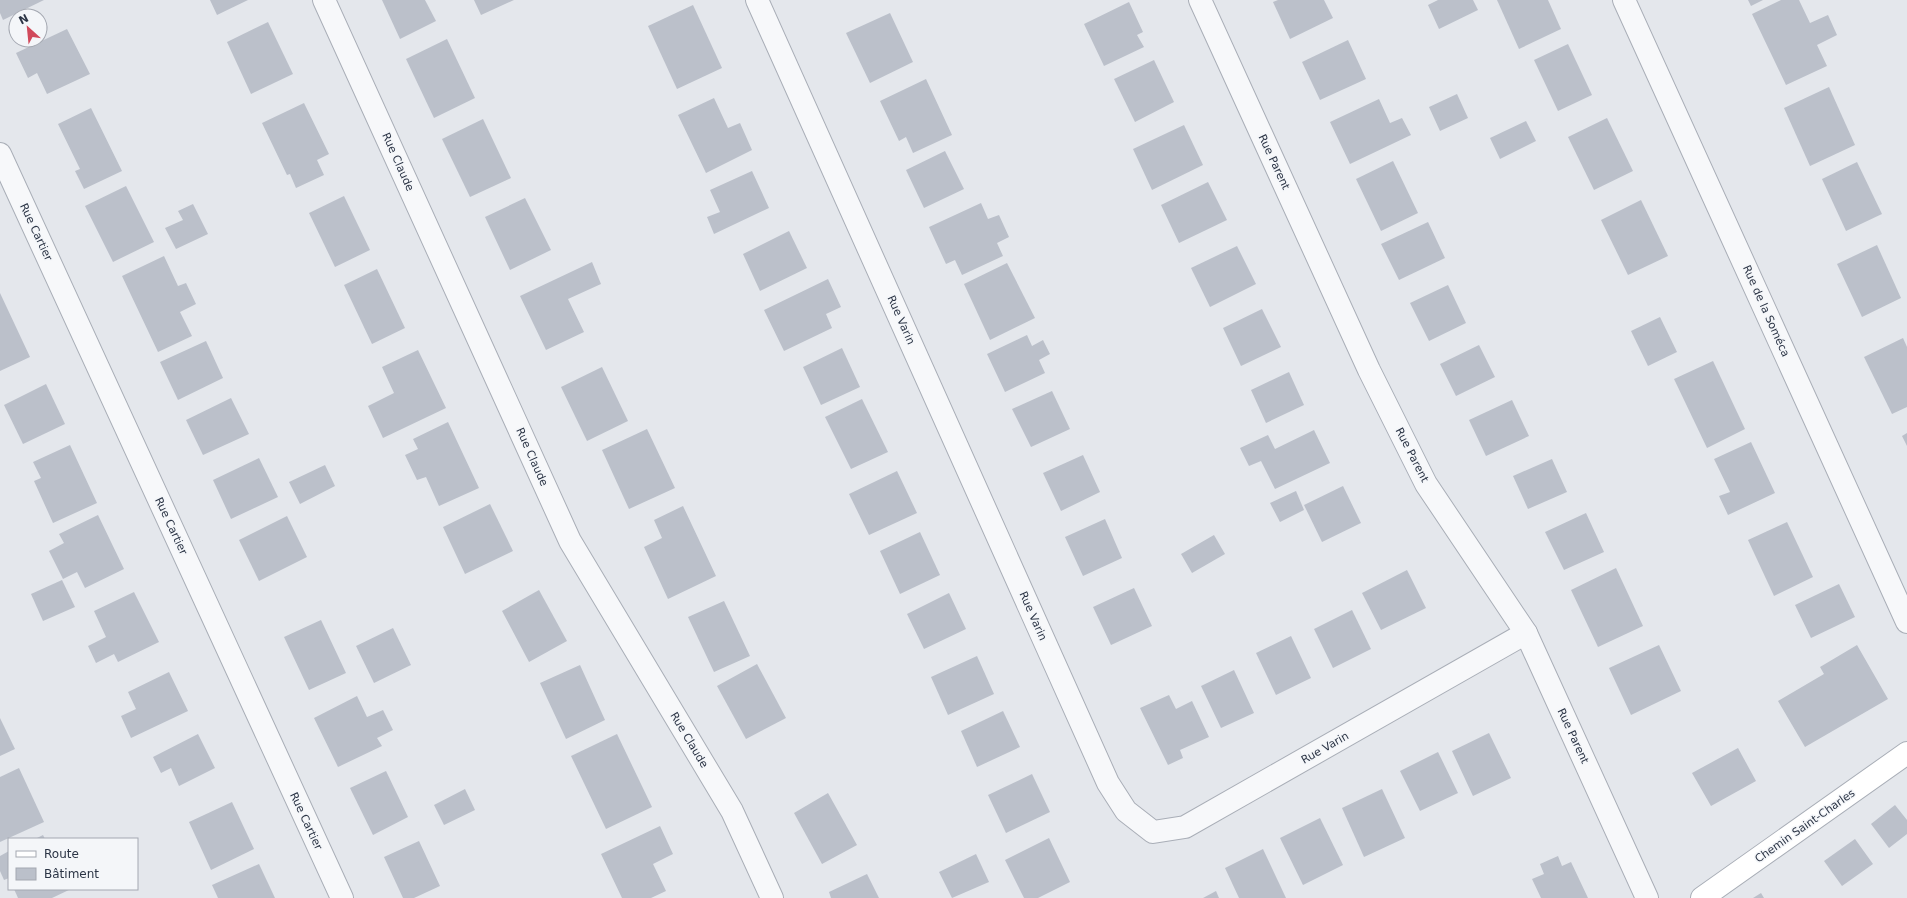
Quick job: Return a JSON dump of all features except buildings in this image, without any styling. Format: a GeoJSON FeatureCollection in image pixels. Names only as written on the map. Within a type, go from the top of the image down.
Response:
{"type":"FeatureCollection","features":[{"type":"Feature","properties":{"kind":"main road","name":"Chemin Saint-Charles"},"geometry":{"type":"LineString","coordinates":[[1702,898],[1907,753]]}},
{"type":"Feature","properties":{"kind":"street","name":"Rue Claude"},"geometry":{"type":"LineString","coordinates":[[324,0],[570,541],[732,811],[772,898]]}},
{"type":"Feature","properties":{"kind":"street","name":"Rue Varin"},"geometry":{"type":"LineString","coordinates":[[757,0],[1108,783],[1126,811],[1153,832],[1185,827],[1526,633]]}},
{"type":"Feature","properties":{"kind":"street","name":"Rue Parent"},"geometry":{"type":"LineString","coordinates":[[1200,0],[1369,370],[1426,484],[1526,633],[1647,898]]}},
{"type":"Feature","properties":{"kind":"street","name":"Rue de la Soméca"},"geometry":{"type":"LineString","coordinates":[[1624,0],[1907,622]]}},
{"type":"Feature","properties":{"kind":"street","name":"Rue Cartier"},"geometry":{"type":"LineString","coordinates":[[0,154],[342,898]]}}]}
